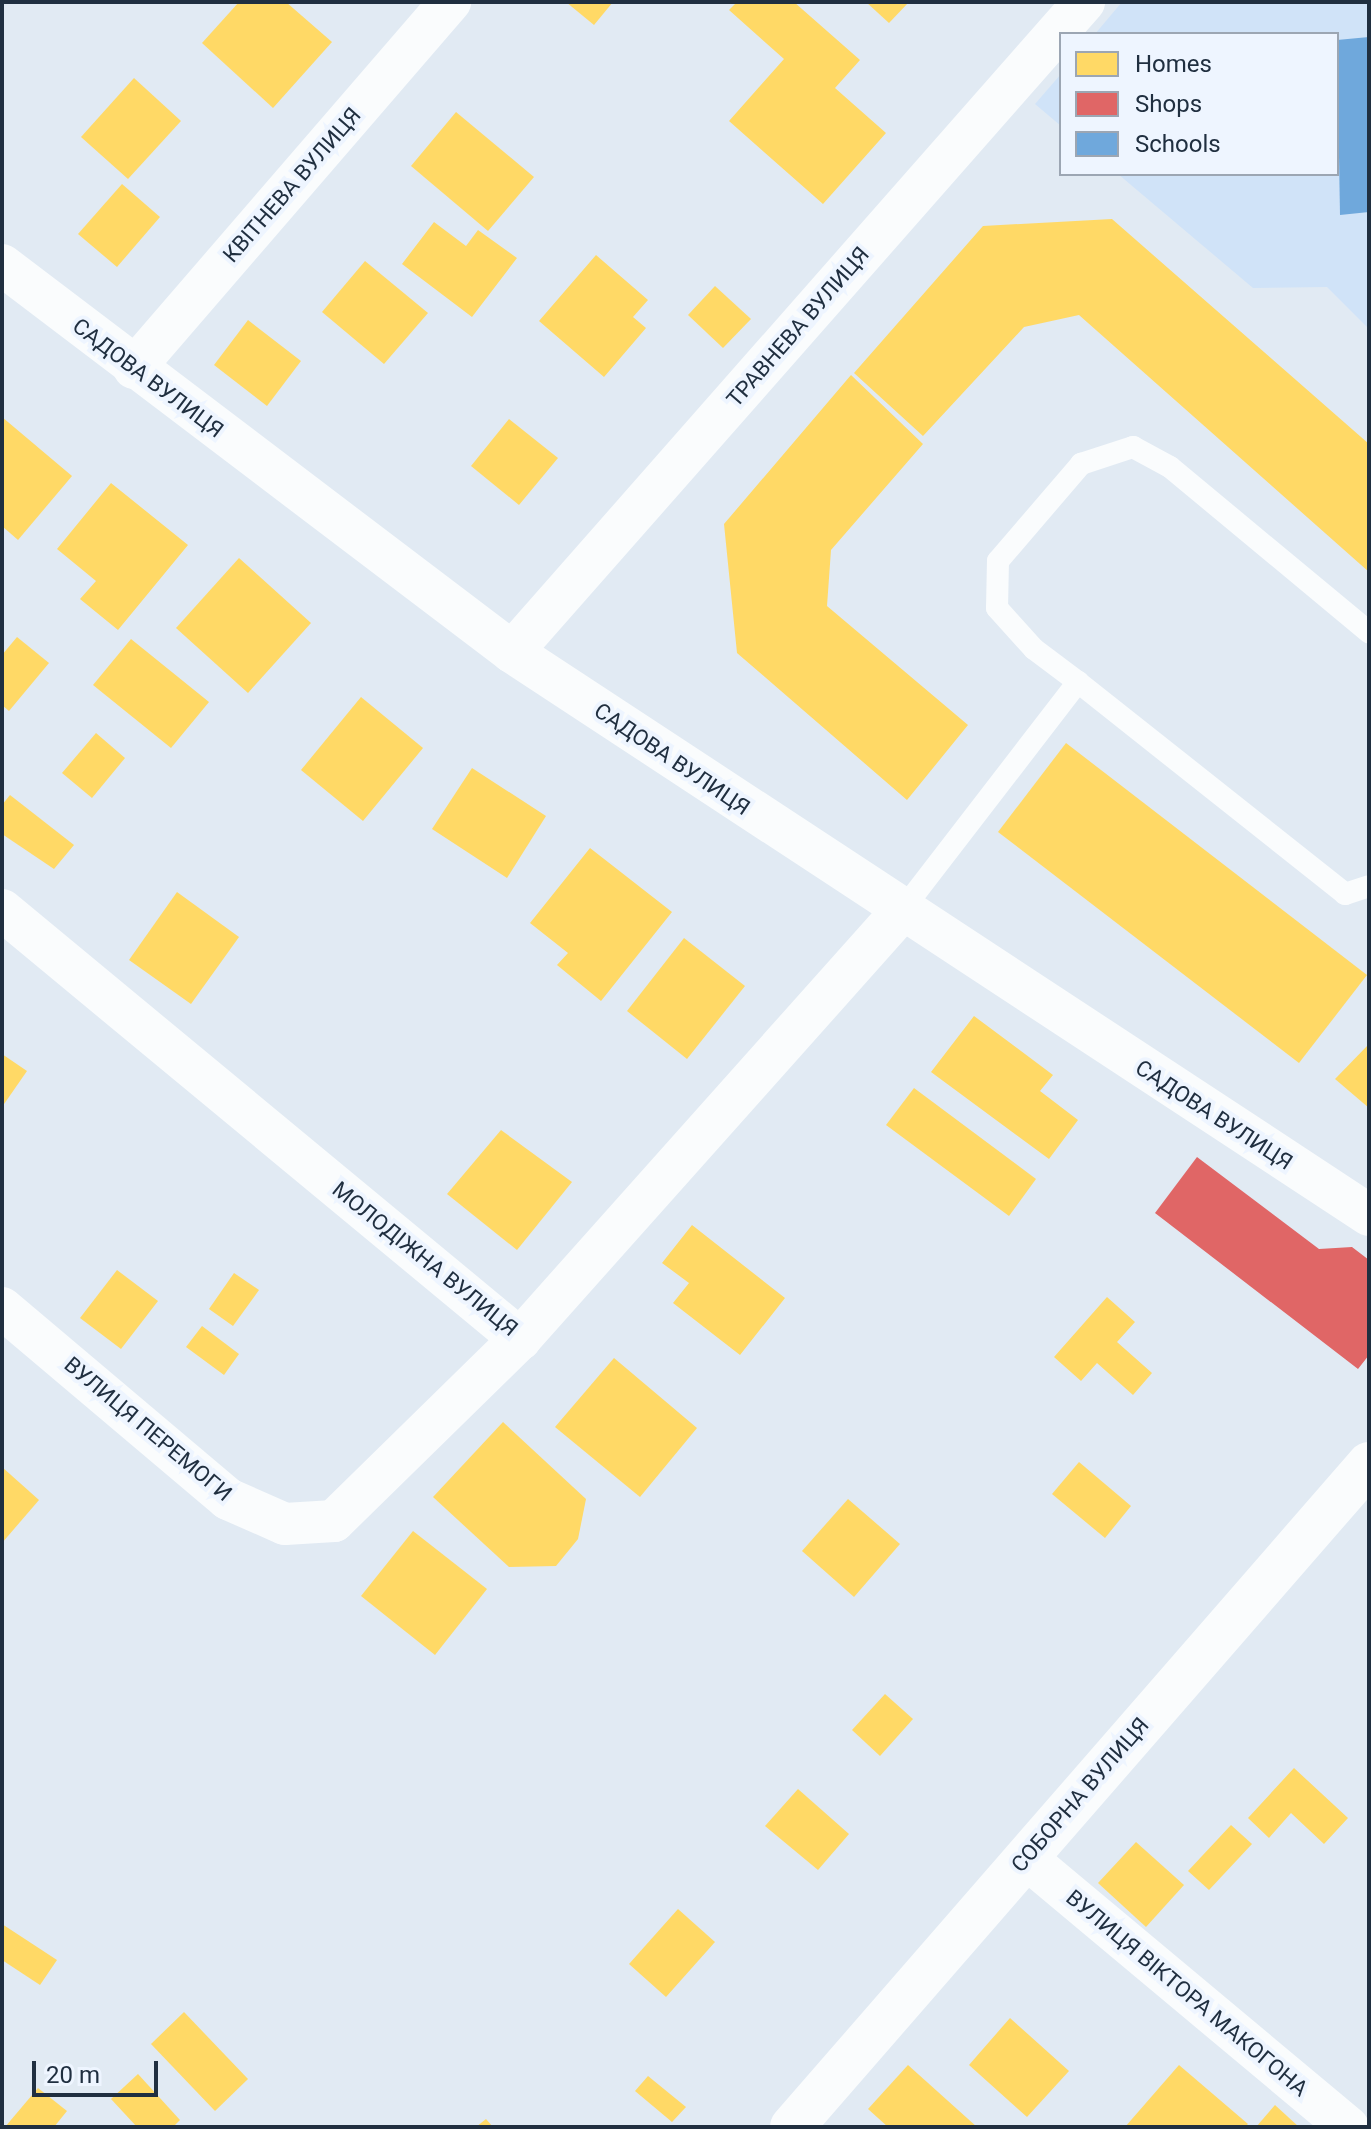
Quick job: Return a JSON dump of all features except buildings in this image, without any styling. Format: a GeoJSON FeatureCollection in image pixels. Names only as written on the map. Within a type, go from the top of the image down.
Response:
{"type":"FeatureCollection","features":[{"type":"Feature","properties":{"kind":"main road","name":"СОБОРНА ВУЛИЦЯ"},"geometry":{"type":"LineString","coordinates":[[792,2127],[1369,1464]]}},
{"type":"Feature","properties":{"kind":"street","name":"КВІТНЕВА ВУЛИЦЯ"},"geometry":{"type":"LineString","coordinates":[[134,368],[450,2]]}},
{"type":"Feature","properties":{"kind":"street","name":"ТРАВНЕВА ВУЛИЦЯ"},"geometry":{"type":"LineString","coordinates":[[512,652],[1084,2]]}},
{"type":"Feature","properties":{"kind":"street","name":"САДОВА ВУЛИЦЯ"},"geometry":{"type":"LineString","coordinates":[[2,265],[512,652],[900,913],[1369,1215]]}},
{"type":"Feature","properties":{"kind":"street","name":"МОЛОДІЖНА ВУЛИЦЯ"},"geometry":{"type":"LineString","coordinates":[[2,910],[520,1339],[900,913]]}},
{"type":"Feature","properties":{"kind":"street","name":"ВУЛИЦЯ ПЕРЕМОГИ"},"geometry":{"type":"LineString","coordinates":[[2,1308],[228,1499],[285,1524],[334,1521],[369,1495],[520,1339]]}},
{"type":"Feature","properties":{"kind":"street","name":"ВУЛИЦЯ ВІКТОРА МАКОГОНА"},"geometry":{"type":"LineString","coordinates":[[1026,1858],[1348,2127]]}},
{"type":"Feature","properties":{"kind":"lane"},"geometry":{"type":"LineString","coordinates":[[1369,632],[1170,467],[1133,447],[1081,464],[998,561],[997,608],[1078,682],[1345,894],[1369,886]]}},
{"type":"Feature","properties":{"kind":"lane"},"geometry":{"type":"LineString","coordinates":[[900,913],[1078,682]]}},
{"type":"Feature","properties":{"kind":"shaded area"},"geometry":{"type":"Polygon","coordinates":[[[1122,2],[1369,2],[1369,329],[1327,287],[1253,288],[1120,176],[1339,176],[1339,32],[1097,32],[1122,2]]]}},
{"type":"Feature","properties":{"kind":"shaded area"},"geometry":{"type":"Polygon","coordinates":[[[1059,76],[1059,124],[1035,104],[1059,76]]]}}]}
